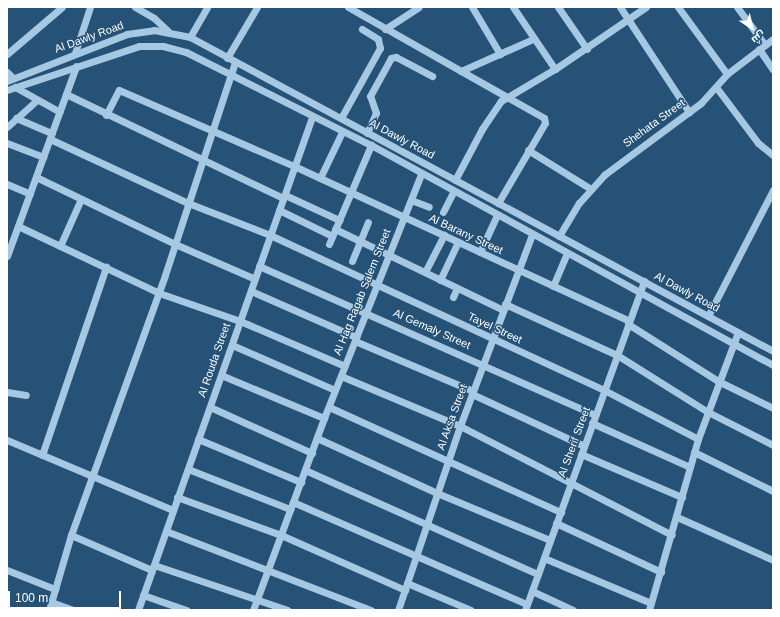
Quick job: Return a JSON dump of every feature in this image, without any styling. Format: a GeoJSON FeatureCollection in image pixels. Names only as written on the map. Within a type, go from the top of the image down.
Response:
{"type":"FeatureCollection","features":[{"type":"Feature","properties":{"kind":"street"},"geometry":{"type":"LineString","coordinates":[[7,54],[62,7]]}},
{"type":"Feature","properties":{"kind":"street"},"geometry":{"type":"LineString","coordinates":[[75,53],[90,7]]}},
{"type":"Feature","properties":{"kind":"street"},"geometry":{"type":"LineString","coordinates":[[135,7],[154,18],[168,31]]}},
{"type":"Feature","properties":{"kind":"street"},"geometry":{"type":"LineString","coordinates":[[190,37],[207,7]]}},
{"type":"Feature","properties":{"kind":"street"},"geometry":{"type":"LineString","coordinates":[[227,58],[257,7]]}},
{"type":"Feature","properties":{"kind":"street"},"geometry":{"type":"LineString","coordinates":[[348,7],[507,96],[545,120],[498,203]]}},
{"type":"Feature","properties":{"kind":"street"},"geometry":{"type":"LineString","coordinates":[[385,29],[419,7]]}},
{"type":"Feature","properties":{"kind":"street"},"geometry":{"type":"LineString","coordinates":[[472,7],[500,54]]}},
{"type":"Feature","properties":{"kind":"street"},"geometry":{"type":"LineString","coordinates":[[513,7],[555,70]]}},
{"type":"Feature","properties":{"kind":"street"},"geometry":{"type":"LineString","coordinates":[[558,7],[587,49]]}},
{"type":"Feature","properties":{"kind":"street"},"geometry":{"type":"LineString","coordinates":[[620,7],[689,112]]}},
{"type":"Feature","properties":{"kind":"street"},"geometry":{"type":"LineString","coordinates":[[456,180],[495,108],[507,96],[555,70],[646,7]]}},
{"type":"Feature","properties":{"kind":"street"},"geometry":{"type":"LineString","coordinates":[[678,7],[727,74]]}},
{"type":"Feature","properties":{"kind":"street"},"geometry":{"type":"LineString","coordinates":[[737,7],[762,47],[773,70]]}},
{"type":"Feature","properties":{"kind":"street"},"geometry":{"type":"LineString","coordinates":[[341,118],[380,48],[378,38],[362,29]]}},
{"type":"Feature","properties":{"kind":"street","name":"Al Dawly Road"},"geometry":{"type":"LineString","coordinates":[[10,80],[75,53],[127,34],[154,30],[168,31],[190,37],[773,351]]}},
{"type":"Feature","properties":{"kind":"street"},"geometry":{"type":"LineString","coordinates":[[461,71],[533,39]]}},
{"type":"Feature","properties":{"kind":"street","name":"Shehata Street"},"geometry":{"type":"LineString","coordinates":[[559,236],[591,189],[619,162],[689,112],[716,87],[727,74],[773,39]]}},
{"type":"Feature","properties":{"kind":"street","name":"Al Dawly Road"},"geometry":{"type":"LineString","coordinates":[[7,90],[127,49],[163,46],[186,52],[371,146],[453,192],[773,364]]}},
{"type":"Feature","properties":{"kind":"street"},"geometry":{"type":"LineString","coordinates":[[367,133],[376,113],[370,96],[391,58],[396,57],[432,76]]}},
{"type":"Feature","properties":{"kind":"street"},"geometry":{"type":"LineString","coordinates":[[49,610],[71,535],[175,244],[203,161],[211,130],[235,62]]}},
{"type":"Feature","properties":{"kind":"street"},"geometry":{"type":"LineString","coordinates":[[7,256],[9,245],[30,194],[76,66]]}},
{"type":"Feature","properties":{"kind":"street"},"geometry":{"type":"LineString","coordinates":[[7,72],[10,80]]}},
{"type":"Feature","properties":{"kind":"street"},"geometry":{"type":"LineString","coordinates":[[14,87],[60,112]]}},
{"type":"Feature","properties":{"kind":"street"},"geometry":{"type":"LineString","coordinates":[[716,87],[758,143],[773,155]]}},
{"type":"Feature","properties":{"kind":"street","name":"Al Barany Street"},"geometry":{"type":"LineString","coordinates":[[106,115],[118,90],[294,166],[629,322],[718,381],[773,408]]}},
{"type":"Feature","properties":{"kind":"street"},"geometry":{"type":"LineString","coordinates":[[66,94],[106,115],[203,161],[339,220]]}},
{"type":"Feature","properties":{"kind":"street"},"geometry":{"type":"LineString","coordinates":[[7,127],[37,100]]}},
{"type":"Feature","properties":{"kind":"street","name":"Al Rouda Street"},"geometry":{"type":"LineString","coordinates":[[138,610],[312,117]]}},
{"type":"Feature","properties":{"kind":"street","name":"Tayel Street"},"geometry":{"type":"LineString","coordinates":[[16,118],[188,203],[270,235],[377,286],[604,390],[698,439]]}},
{"type":"Feature","properties":{"kind":"street"},"geometry":{"type":"LineString","coordinates":[[320,178],[342,132]]}},
{"type":"Feature","properties":{"kind":"street"},"geometry":{"type":"LineString","coordinates":[[7,143],[43,156]]}},
{"type":"Feature","properties":{"kind":"street"},"geometry":{"type":"LineString","coordinates":[[329,244],[371,146]]}},
{"type":"Feature","properties":{"kind":"street"},"geometry":{"type":"LineString","coordinates":[[528,150],[591,189]]}},
{"type":"Feature","properties":{"kind":"street","name":"Al Hag Ragab Salem Street"},"geometry":{"type":"LineString","coordinates":[[253,610],[324,418],[411,200],[421,162]]}},
{"type":"Feature","properties":{"kind":"street"},"geometry":{"type":"LineString","coordinates":[[36,177],[175,244],[255,279]]}},
{"type":"Feature","properties":{"kind":"street"},"geometry":{"type":"LineString","coordinates":[[7,184],[30,194]]}},
{"type":"Feature","properties":{"kind":"street"},"geometry":{"type":"LineString","coordinates":[[708,316],[773,190]]}},
{"type":"Feature","properties":{"kind":"street"},"geometry":{"type":"LineString","coordinates":[[443,212],[453,192]]}},
{"type":"Feature","properties":{"kind":"street"},"geometry":{"type":"LineString","coordinates":[[60,246],[81,199]]}},
{"type":"Feature","properties":{"kind":"street"},"geometry":{"type":"LineString","coordinates":[[411,200],[428,207]]}},
{"type":"Feature","properties":{"kind":"street"},"geometry":{"type":"LineString","coordinates":[[279,210],[389,254],[458,288],[617,355],[708,412],[773,445]]}},
{"type":"Feature","properties":{"kind":"street"},"geometry":{"type":"LineString","coordinates":[[480,252],[497,215]]}},
{"type":"Feature","properties":{"kind":"street"},"geometry":{"type":"LineString","coordinates":[[352,261],[368,222]]}},
{"type":"Feature","properties":{"kind":"street"},"geometry":{"type":"LineString","coordinates":[[18,226],[158,293],[240,321],[345,366]]}},
{"type":"Feature","properties":{"kind":"street"},"geometry":{"type":"LineString","coordinates":[[539,238],[544,228]]}},
{"type":"Feature","properties":{"kind":"street","name":"Al Aksa Street"},"geometry":{"type":"LineString","coordinates":[[398,610],[472,392],[532,234]]}},
{"type":"Feature","properties":{"kind":"street"},"geometry":{"type":"LineString","coordinates":[[425,272],[444,235]]}},
{"type":"Feature","properties":{"kind":"street"},"geometry":{"type":"LineString","coordinates":[[440,280],[458,242]]}},
{"type":"Feature","properties":{"kind":"street"},"geometry":{"type":"LineString","coordinates":[[553,286],[567,253]]}},
{"type":"Feature","properties":{"kind":"street","name":"Al Gemaly Street"},"geometry":{"type":"LineString","coordinates":[[259,266],[367,312],[595,415]]}},
{"type":"Feature","properties":{"kind":"street"},"geometry":{"type":"LineString","coordinates":[[42,455],[106,267]]}},
{"type":"Feature","properties":{"kind":"street","name":"Al Sherif Street"},"geometry":{"type":"LineString","coordinates":[[526,607],[644,281]]}},
{"type":"Feature","properties":{"kind":"street"},"geometry":{"type":"LineString","coordinates":[[453,297],[458,288]]}},
{"type":"Feature","properties":{"kind":"street"},"geometry":{"type":"LineString","coordinates":[[250,291],[472,392],[583,450],[682,497]]}},
{"type":"Feature","properties":{"kind":"street"},"geometry":{"type":"LineString","coordinates":[[544,558],[650,606],[672,535],[698,439],[718,381],[738,332]]}},
{"type":"Feature","properties":{"kind":"street"},"geometry":{"type":"LineString","coordinates":[[232,344],[336,390]]}},
{"type":"Feature","properties":{"kind":"street"},"geometry":{"type":"LineString","coordinates":[[221,375],[324,418]]}},
{"type":"Feature","properties":{"kind":"street"},"geometry":{"type":"LineString","coordinates":[[341,376],[460,426],[672,535]]}},
{"type":"Feature","properties":{"kind":"street"},"geometry":{"type":"LineString","coordinates":[[7,392],[26,395]]}},
{"type":"Feature","properties":{"kind":"street"},"geometry":{"type":"LineString","coordinates":[[210,407],[312,453]]}},
{"type":"Feature","properties":{"kind":"street"},"geometry":{"type":"LineString","coordinates":[[329,407],[561,512]]}},
{"type":"Feature","properties":{"kind":"street"},"geometry":{"type":"LineString","coordinates":[[592,423],[690,467]]}},
{"type":"Feature","properties":{"kind":"street"},"geometry":{"type":"LineString","coordinates":[[317,438],[438,493],[550,540]]}},
{"type":"Feature","properties":{"kind":"street"},"geometry":{"type":"LineString","coordinates":[[198,439],[301,482]]}},
{"type":"Feature","properties":{"kind":"street"},"geometry":{"type":"LineString","coordinates":[[7,440],[173,510]]}},
{"type":"Feature","properties":{"kind":"street"},"geometry":{"type":"LineString","coordinates":[[694,452],[773,491]]}},
{"type":"Feature","properties":{"kind":"street"},"geometry":{"type":"LineString","coordinates":[[188,468],[292,506],[416,555],[526,607]]}},
{"type":"Feature","properties":{"kind":"street"},"geometry":{"type":"LineString","coordinates":[[305,470],[538,574]]}},
{"type":"Feature","properties":{"kind":"street"},"geometry":{"type":"LineString","coordinates":[[178,497],[281,535],[405,590]]}},
{"type":"Feature","properties":{"kind":"street"},"geometry":{"type":"LineString","coordinates":[[677,517],[773,560]]}},
{"type":"Feature","properties":{"kind":"street"},"geometry":{"type":"LineString","coordinates":[[556,523],[661,572]]}},
{"type":"Feature","properties":{"kind":"street"},"geometry":{"type":"LineString","coordinates":[[166,531],[371,610]]}},
{"type":"Feature","properties":{"kind":"street"},"geometry":{"type":"LineString","coordinates":[[71,535],[153,567],[288,610]]}},
{"type":"Feature","properties":{"kind":"street"},"geometry":{"type":"LineString","coordinates":[[7,570],[55,590]]}},
{"type":"Feature","properties":{"kind":"street"},"geometry":{"type":"LineString","coordinates":[[407,583],[471,610]]}},
{"type":"Feature","properties":{"kind":"street"},"geometry":{"type":"LineString","coordinates":[[532,591],[573,610]]}},
{"type":"Feature","properties":{"kind":"street"},"geometry":{"type":"LineString","coordinates":[[143,595],[186,610]]}},
{"type":"Feature","properties":{"kind":"street"},"geometry":{"type":"LineString","coordinates":[[51,602],[73,610]]}}]}
